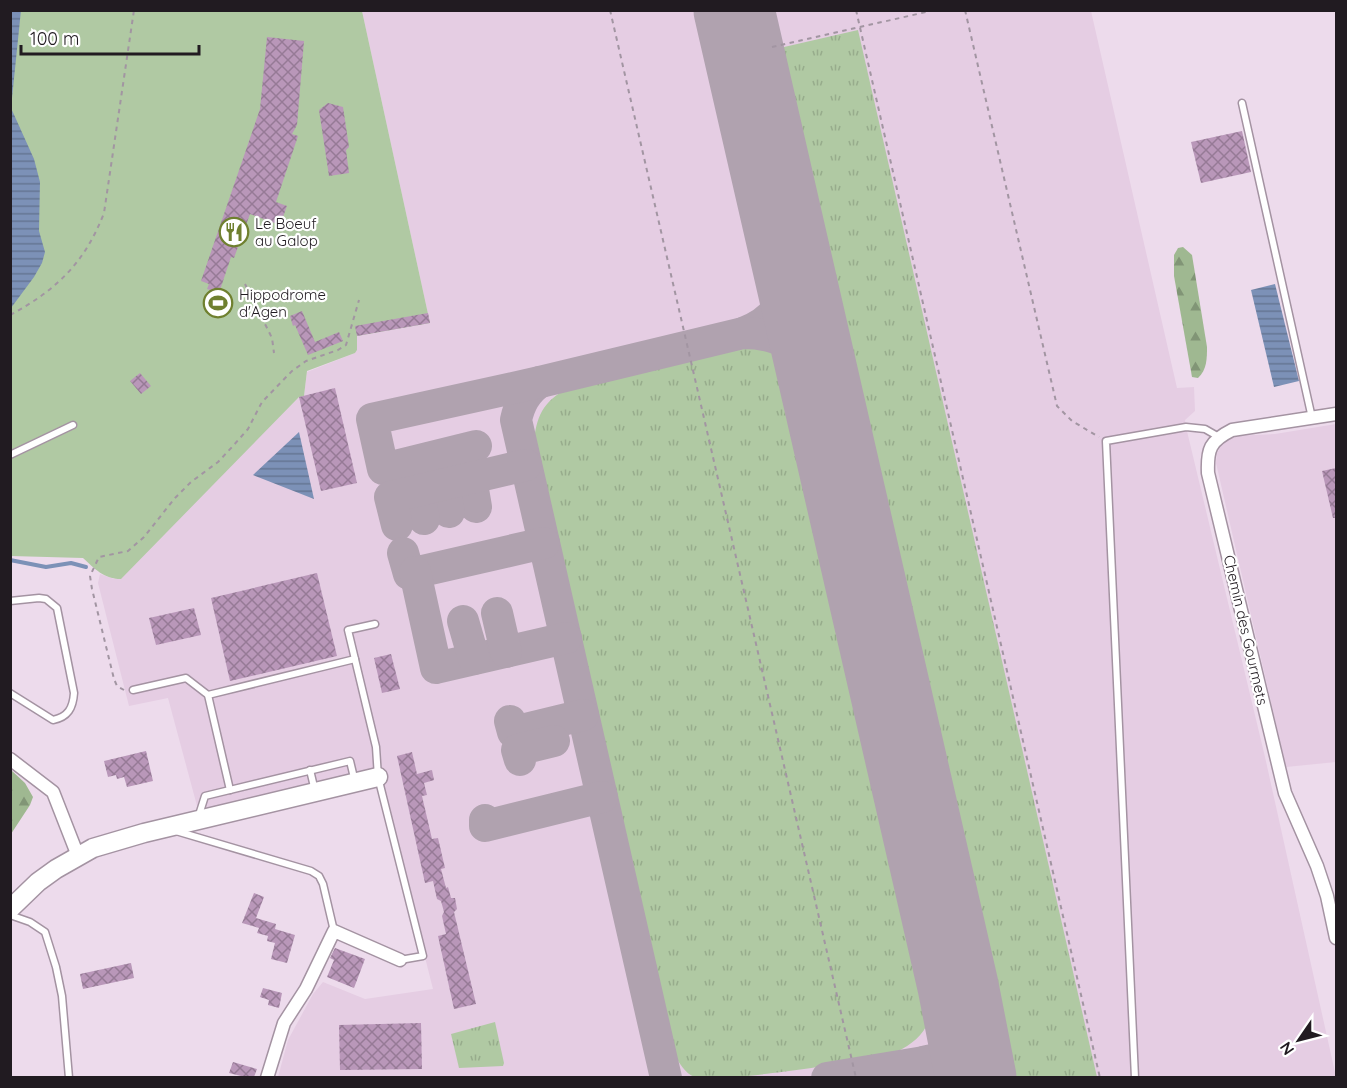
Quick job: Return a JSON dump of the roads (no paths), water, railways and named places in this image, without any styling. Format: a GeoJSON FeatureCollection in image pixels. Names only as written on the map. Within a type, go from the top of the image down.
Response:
{"type":"FeatureCollection","features":[{"type":"Feature","properties":{"kind":"street"},"geometry":{"type":"LineString","coordinates":[[1219,437],[1232,430],[1336,414]]}},
{"type":"Feature","properties":{"kind":"street","name":"Chemin des Gourmets"},"geometry":{"type":"LineString","coordinates":[[1219,437],[1211,446],[1207,457],[1208,473],[1285,793],[1317,866],[1327,896],[1336,938]]}},
{"type":"Feature","properties":{"kind":"street"},"geometry":{"type":"LineString","coordinates":[[10,759],[53,792],[78,856]]}},
{"type":"Feature","properties":{"kind":"street"},"geometry":{"type":"LineString","coordinates":[[10,909],[38,882],[78,856],[110,842],[378,777]]}},
{"type":"Feature","properties":{"kind":"street"},"geometry":{"type":"LineString","coordinates":[[267,1077],[284,1023],[306,989],[334,931],[400,960]]}},
{"type":"Feature","properties":{"kind":"lane"},"geometry":{"type":"LineString","coordinates":[[1242,104],[1313,418]]}},
{"type":"Feature","properties":{"kind":"lane"},"geometry":{"type":"LineString","coordinates":[[10,454],[73,426]]}},
{"type":"Feature","properties":{"kind":"lane"},"geometry":{"type":"LineString","coordinates":[[1136,1077],[1106,441],[1186,427],[1205,429],[1219,437]]}},
{"type":"Feature","properties":{"kind":"lane"},"geometry":{"type":"LineString","coordinates":[[10,601],[46,598],[57,608],[74,693],[73,705],[68,713],[53,720],[10,693]]}},
{"type":"Feature","properties":{"kind":"lane"},"geometry":{"type":"LineString","coordinates":[[375,624],[348,630],[376,747],[378,777],[423,956],[400,960]]}},
{"type":"Feature","properties":{"kind":"lane"},"geometry":{"type":"LineString","coordinates":[[207,694],[355,659]]}},
{"type":"Feature","properties":{"kind":"lane"},"geometry":{"type":"LineString","coordinates":[[133,690],[186,678],[207,694],[230,790]]}},
{"type":"Feature","properties":{"kind":"lane"},"geometry":{"type":"LineString","coordinates":[[198,820],[205,796],[350,761],[355,782]]}},
{"type":"Feature","properties":{"kind":"lane"},"geometry":{"type":"LineString","coordinates":[[310,771],[315,792]]}},
{"type":"Feature","properties":{"kind":"lane"},"geometry":{"type":"LineString","coordinates":[[167,828],[186,836],[311,871],[319,876],[323,884],[334,931]]}},
{"type":"Feature","properties":{"kind":"lane"},"geometry":{"type":"LineString","coordinates":[[10,915],[30,922],[45,932],[62,996],[69,1077]]}},
{"type":"Feature","properties":{"kind":"water"},"geometry":{"type":"Polygon","coordinates":[[[21,10],[11,108],[34,159],[40,182],[39,231],[45,252],[34,277],[11,308],[10,11],[21,10]]]}},
{"type":"Feature","properties":{"kind":"water"},"geometry":{"type":"Polygon","coordinates":[[[1275,284],[1299,381],[1274,387],[1251,290],[1275,284]]]}},
{"type":"Feature","properties":{"kind":"water"},"geometry":{"type":"Polygon","coordinates":[[[299,432],[314,499],[253,475],[299,432]]]}},
{"type":"Feature","properties":{"kind":"waterway"},"geometry":{"type":"LineString","coordinates":[[10,560],[46,567],[71,563],[86,567]]}},
{"type":"Feature","properties":{"kind":"place","name":"Le Boeuf au Galop"},"geometry":{"type":"Point","coordinates":[234,232]}},
{"type":"Feature","properties":{"kind":"place","name":"Hippodrome d'Agen"},"geometry":{"type":"Point","coordinates":[218,303]}}]}
